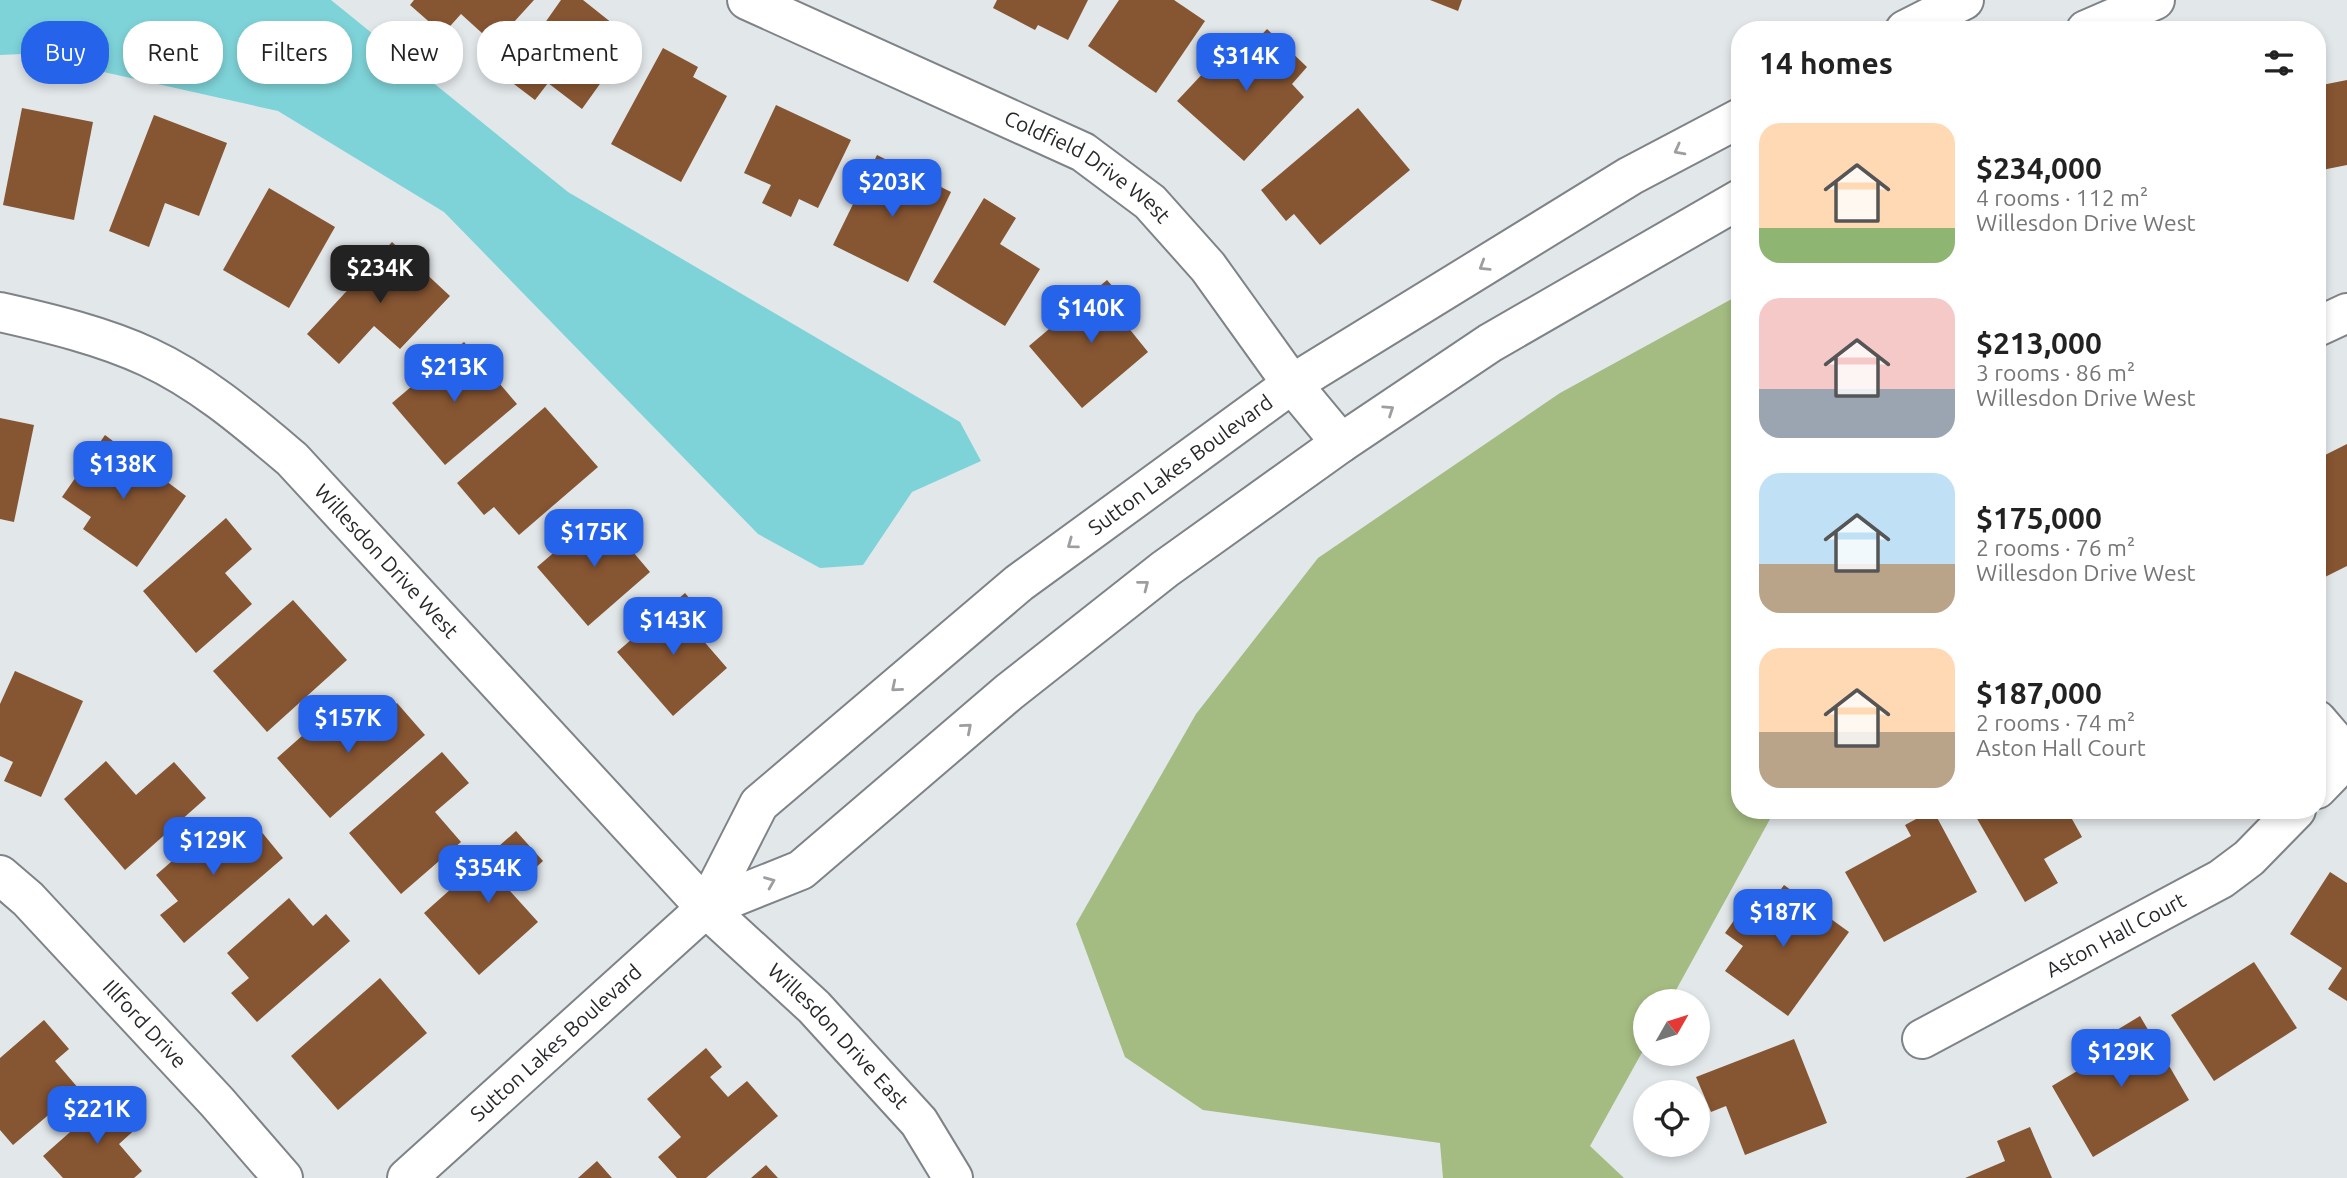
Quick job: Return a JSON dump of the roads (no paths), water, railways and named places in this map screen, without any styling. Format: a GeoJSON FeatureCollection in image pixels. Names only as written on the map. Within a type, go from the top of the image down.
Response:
{"type":"FeatureCollection","features":[{"type":"Feature","properties":{"kind":"street","name":"Coldfield Drive West"},"geometry":{"type":"LineString","coordinates":[[747,0],[1083,152],[1150,202],[1208,267],[1292,384],[1340,443]]}},
{"type":"Feature","properties":{"kind":"street"},"geometry":{"type":"LineString","coordinates":[[2107,21],[2155,0]]}},
{"type":"Feature","properties":{"kind":"street"},"geometry":{"type":"LineString","coordinates":[[1926,21],[1954,9]]}},
{"type":"Feature","properties":{"kind":"street","name":"Sutton Lakes Boulevard"},"geometry":{"type":"LineString","coordinates":[[706,908],[759,804],[1018,583],[1292,384],[1630,176],[1731,123]]}},
{"type":"Feature","properties":{"kind":"street","name":"Sutton Lakes Boulevard"},"geometry":{"type":"LineString","coordinates":[[407,1178],[706,908],[801,870],[1019,684],[1165,569],[1340,443],[1490,343],[1731,204]]}},
{"type":"Feature","properties":{"kind":"street","name":"Willesdon Drive West"},"geometry":{"type":"LineString","coordinates":[[0,312],[78,333],[148,357],[222,401],[292,458],[706,908]]}},
{"type":"Feature","properties":{"kind":"street"},"geometry":{"type":"LineString","coordinates":[[2326,323],[2347,313]]}},
{"type":"Feature","properties":{"kind":"street"},"geometry":{"type":"LineString","coordinates":[[2326,731],[2347,757],[2326,779]]}},
{"type":"Feature","properties":{"kind":"street","name":"Aston Hall Court"},"geometry":{"type":"LineString","coordinates":[[1922,1039],[2221,879],[2249,858],[2287,819]]}},
{"type":"Feature","properties":{"kind":"street","name":"Illford Drive"},"geometry":{"type":"LineString","coordinates":[[0,875],[28,899],[217,1101],[283,1178]]}},
{"type":"Feature","properties":{"kind":"street","name":"Willesdon Drive East"},"geometry":{"type":"LineString","coordinates":[[706,908],[814,1007],[849,1045],[919,1122],[953,1178]]}},
{"type":"Feature","properties":{"kind":"water"},"geometry":{"type":"Polygon","coordinates":[[[0,0],[331,0],[366,28],[366,84],[435,84],[568,192],[960,422],[981,461],[912,492],[863,565],[820,568],[758,534],[444,212],[278,111],[157,84],[223,84],[223,21],[123,21],[123,76],[109,73],[109,21],[21,21],[21,54],[0,55],[0,0]]]}}]}
